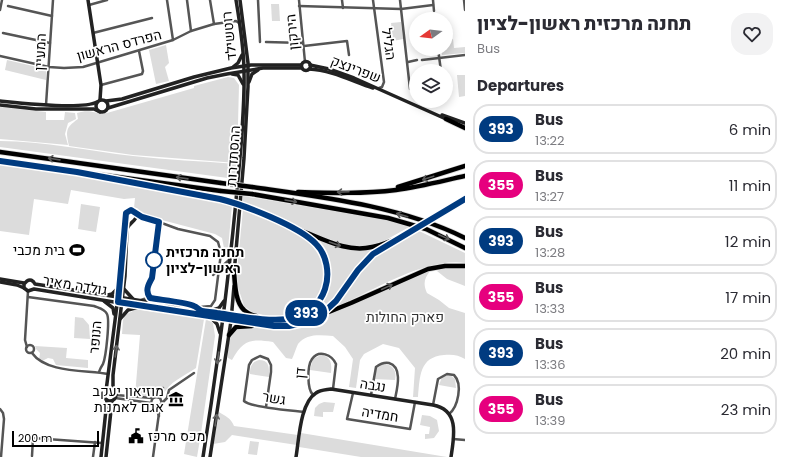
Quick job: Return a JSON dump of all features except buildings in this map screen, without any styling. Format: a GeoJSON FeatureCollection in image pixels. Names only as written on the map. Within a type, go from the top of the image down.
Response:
{"type":"FeatureCollection","features":[{"type":"Feature","properties":{"kind":"highway"},"geometry":{"type":"LineString","coordinates":[[446,119],[465,128]]}},
{"type":"Feature","properties":{"kind":"highway"},"geometry":{"type":"LineString","coordinates":[[0,152],[276,190],[391,211],[428,222],[465,238]]}},
{"type":"Feature","properties":{"kind":"highway"},"geometry":{"type":"LineString","coordinates":[[0,161],[252,194],[388,218],[426,229],[465,248]]}},
{"type":"Feature","properties":{"kind":"highway"},"geometry":{"type":"LineString","coordinates":[[382,191],[465,166]]}},
{"type":"Feature","properties":{"kind":"highway"},"geometry":{"type":"LineString","coordinates":[[77,172],[227,201],[332,243],[352,248],[373,247],[399,238]]}},
{"type":"Feature","properties":{"kind":"highway"},"geometry":{"type":"LineString","coordinates":[[276,190],[334,192],[382,191],[422,186],[465,176]]}},
{"type":"Feature","properties":{"kind":"highway"},"geometry":{"type":"LineString","coordinates":[[311,320],[323,313],[336,301],[373,254],[465,199]]}},
{"type":"Feature","properties":{"kind":"highway"},"geometry":{"type":"LineString","coordinates":[[231,318],[277,320],[289,319],[308,312],[318,303],[327,283],[327,266],[323,254],[308,237],[286,224]]}},
{"type":"Feature","properties":{"kind":"highway"},"geometry":{"type":"LineString","coordinates":[[229,335],[236,327],[264,325],[289,326],[303,323],[428,269],[445,266],[465,266]]}},
{"type":"Feature","properties":{"kind":"highway"},"geometry":{"type":"LineString","coordinates":[[234,272],[242,309],[249,314],[265,319]]}},
{"type":"Feature","properties":{"kind":"highway"},"geometry":{"type":"LineString","coordinates":[[231,318],[264,325]]}},
{"type":"Feature","properties":{"kind":"street"},"geometry":{"type":"LineString","coordinates":[[0,10],[2,0]]}},
{"type":"Feature","properties":{"kind":"street","name":"המעיין"},"geometry":{"type":"LineString","coordinates":[[46,105],[53,0]]}},
{"type":"Feature","properties":{"kind":"street"},"geometry":{"type":"LineString","coordinates":[[88,0],[101,85],[102,101],[96,108],[100,112]]}},
{"type":"Feature","properties":{"kind":"street"},"geometry":{"type":"LineString","coordinates":[[88,5],[107,0]]}},
{"type":"Feature","properties":{"kind":"street"},"geometry":{"type":"LineString","coordinates":[[167,0],[173,40]]}},
{"type":"Feature","properties":{"kind":"street"},"geometry":{"type":"LineString","coordinates":[[186,0],[191,31]]}},
{"type":"Feature","properties":{"kind":"street"},"geometry":{"type":"LineString","coordinates":[[210,0],[214,24]]}},
{"type":"Feature","properties":{"kind":"street","name":"רוטשילד"},"geometry":{"type":"LineString","coordinates":[[236,0],[246,68]]}},
{"type":"Feature","properties":{"kind":"street","name":"רוטשילד"},"geometry":{"type":"LineString","coordinates":[[240,0],[246,68]]}},
{"type":"Feature","properties":{"kind":"street"},"geometry":{"type":"LineString","coordinates":[[258,0],[260,42]]}},
{"type":"Feature","properties":{"kind":"street","name":"הירקון"},"geometry":{"type":"LineString","coordinates":[[299,0],[305,62]]}},
{"type":"Feature","properties":{"kind":"street"},"geometry":{"type":"LineString","coordinates":[[342,0],[343,8]]}},
{"type":"Feature","properties":{"kind":"street","name":"הגליל"},"geometry":{"type":"LineString","coordinates":[[373,0],[384,82],[382,87],[378,88]]}},
{"type":"Feature","properties":{"kind":"street"},"geometry":{"type":"LineString","coordinates":[[400,0],[409,76]]}},
{"type":"Feature","properties":{"kind":"street"},"geometry":{"type":"LineString","coordinates":[[432,0],[434,11]]}},
{"type":"Feature","properties":{"kind":"street"},"geometry":{"type":"LineString","coordinates":[[464,0],[465,10]]}},
{"type":"Feature","properties":{"kind":"street"},"geometry":{"type":"LineString","coordinates":[[299,6],[401,9],[433,5]]}},
{"type":"Feature","properties":{"kind":"street"},"geometry":{"type":"LineString","coordinates":[[8,6],[52,16]]}},
{"type":"Feature","properties":{"kind":"street"},"geometry":{"type":"LineString","coordinates":[[93,33],[152,18]]}},
{"type":"Feature","properties":{"kind":"street","name":"הפרדס הראשון"},"geometry":{"type":"LineString","coordinates":[[0,56],[49,67],[83,67],[173,40],[191,31],[214,24],[236,21],[240,25]]}},
{"type":"Feature","properties":{"kind":"street"},"geometry":{"type":"LineString","coordinates":[[3,33],[50,43]]}},
{"type":"Feature","properties":{"kind":"street"},"geometry":{"type":"LineString","coordinates":[[266,42],[304,45],[348,41],[349,55]]}},
{"type":"Feature","properties":{"kind":"street"},"geometry":{"type":"LineString","coordinates":[[231,68],[240,61],[242,49]]}},
{"type":"Feature","properties":{"kind":"street"},"geometry":{"type":"LineString","coordinates":[[101,85],[142,74],[144,70],[139,51]]}},
{"type":"Feature","properties":{"kind":"street"},"geometry":{"type":"LineString","coordinates":[[422,60],[465,55]]}},
{"type":"Feature","properties":{"kind":"street"},"geometry":{"type":"LineString","coordinates":[[439,58],[440,64]]}},
{"type":"Feature","properties":{"kind":"street"},"geometry":{"type":"LineString","coordinates":[[408,62],[417,60]]}},
{"type":"Feature","properties":{"kind":"street"},"geometry":{"type":"LineString","coordinates":[[0,105],[36,109],[94,109],[100,112],[105,111],[108,108],[207,78],[246,68],[302,67],[306,70],[309,67],[305,62],[302,67]]}},
{"type":"Feature","properties":{"kind":"street"},"geometry":{"type":"LineString","coordinates":[[0,101],[46,105],[87,105],[102,101],[122,99],[194,77],[231,68],[302,67]]}},
{"type":"Feature","properties":{"kind":"street","name":"שפרינצק"},"geometry":{"type":"LineString","coordinates":[[309,67],[343,74],[395,95],[446,119]]}},
{"type":"Feature","properties":{"kind":"street","name":"שפרינצק"},"geometry":{"type":"LineString","coordinates":[[309,67],[395,95]]}},
{"type":"Feature","properties":{"kind":"street","name":"ההסתדרות"},"geometry":{"type":"LineString","coordinates":[[210,457],[231,318],[244,158],[248,87],[246,68]]}},
{"type":"Feature","properties":{"kind":"street","name":"ההסתדרות"},"geometry":{"type":"LineString","coordinates":[[203,457],[231,257],[246,68]]}},
{"type":"Feature","properties":{"kind":"street"},"geometry":{"type":"LineString","coordinates":[[248,87],[252,74],[263,68]]}},
{"type":"Feature","properties":{"kind":"street"},"geometry":{"type":"LineString","coordinates":[[227,74],[238,75],[242,80],[244,89]]}},
{"type":"Feature","properties":{"kind":"street"},"geometry":{"type":"LineString","coordinates":[[102,101],[108,104],[108,108]]}},
{"type":"Feature","properties":{"kind":"street","name":"שפרינצק"},"geometry":{"type":"LineString","coordinates":[[437,114],[465,123]]}},
{"type":"Feature","properties":{"kind":"street"},"geometry":{"type":"LineString","coordinates":[[131,210],[142,217],[193,233],[210,236],[218,242],[221,253],[214,303],[207,307],[147,298],[136,300],[122,287],[126,213],[131,210]]}},
{"type":"Feature","properties":{"kind":"street"},"geometry":{"type":"LineString","coordinates":[[136,213],[136,218]]}},
{"type":"Feature","properties":{"kind":"street"},"geometry":{"type":"LineString","coordinates":[[106,457],[114,398],[113,390],[120,320],[120,298],[127,229],[128,225],[136,218],[142,217]]}},
{"type":"Feature","properties":{"kind":"street"},"geometry":{"type":"LineString","coordinates":[[125,218],[132,222]]}},
{"type":"Feature","properties":{"kind":"street"},"geometry":{"type":"LineString","coordinates":[[213,275],[228,262],[231,257]]}},
{"type":"Feature","properties":{"kind":"street","name":"גולדה מאיר"},"geometry":{"type":"LineString","coordinates":[[0,279],[24,283],[30,280],[35,284],[224,314],[231,318]]}},
{"type":"Feature","properties":{"kind":"street","name":"גולדה מאיר"},"geometry":{"type":"LineString","coordinates":[[0,282],[17,285],[28,291],[34,289],[223,319],[231,318]]}},
{"type":"Feature","properties":{"kind":"street","name":"גולדה מאיר"},"geometry":{"type":"LineString","coordinates":[[24,283],[24,288]]}},
{"type":"Feature","properties":{"kind":"street","name":"גולדה מאיר"},"geometry":{"type":"LineString","coordinates":[[34,289],[35,284]]}},
{"type":"Feature","properties":{"kind":"street"},"geometry":{"type":"LineString","coordinates":[[107,296],[122,287]]}},
{"type":"Feature","properties":{"kind":"street"},"geometry":{"type":"LineString","coordinates":[[28,291],[25,340],[25,345],[27,346],[26,352],[29,354],[32,353],[37,360],[55,368],[108,374]]}},
{"type":"Feature","properties":{"kind":"street","name":"הנופר"},"geometry":{"type":"LineString","coordinates":[[28,297],[94,306],[103,309],[106,312],[108,322],[106,344],[103,363],[99,372]]}},
{"type":"Feature","properties":{"kind":"street"},"geometry":{"type":"LineString","coordinates":[[208,312],[216,310],[221,306],[226,297]]}},
{"type":"Feature","properties":{"kind":"street"},"geometry":{"type":"LineString","coordinates":[[101,300],[111,305],[115,317]]}},
{"type":"Feature","properties":{"kind":"street"},"geometry":{"type":"LineString","coordinates":[[101,457],[107,400],[104,395],[106,390],[115,317],[120,303]]}},
{"type":"Feature","properties":{"kind":"street"},"geometry":{"type":"LineString","coordinates":[[194,306],[202,311]]}},
{"type":"Feature","properties":{"kind":"street"},"geometry":{"type":"LineString","coordinates":[[120,320],[128,310],[135,307],[144,307]]}},
{"type":"Feature","properties":{"kind":"street"},"geometry":{"type":"LineString","coordinates":[[204,316],[211,318],[217,324],[220,339]]}},
{"type":"Feature","properties":{"kind":"street"},"geometry":{"type":"LineString","coordinates":[[27,346],[31,345],[33,347],[34,350],[32,353]]}},
{"type":"Feature","properties":{"kind":"street","name":"דן"},"geometry":{"type":"LineString","coordinates":[[313,395],[309,388],[310,366],[312,359],[318,354],[327,355],[335,362],[336,367],[333,390]]}},
{"type":"Feature","properties":{"kind":"street","name":"גשר"},"geometry":{"type":"LineString","coordinates":[[266,407],[272,368],[268,359],[263,356],[255,358],[249,365],[244,398],[246,403],[266,407],[304,412]]}},
{"type":"Feature","properties":{"kind":"street"},"geometry":{"type":"LineString","coordinates":[[371,395],[376,367],[387,363],[396,368],[397,372],[395,399]]}},
{"type":"Feature","properties":{"kind":"street"},"geometry":{"type":"LineString","coordinates":[[156,407],[166,398],[169,390],[194,373]]}},
{"type":"Feature","properties":{"kind":"street"},"geometry":{"type":"LineString","coordinates":[[433,405],[438,379],[446,374],[454,375],[459,380],[459,388],[455,408],[449,414],[454,424],[450,457]]}},
{"type":"Feature","properties":{"kind":"street"},"geometry":{"type":"LineString","coordinates":[[107,400],[114,398],[153,398],[156,397],[162,389],[160,417],[153,457]]}},
{"type":"Feature","properties":{"kind":"street"},"geometry":{"type":"LineString","coordinates":[[106,390],[113,390]]}},
{"type":"Feature","properties":{"kind":"street","name":"נגבה"},"geometry":{"type":"LineString","coordinates":[[313,395],[320,391],[333,390],[371,395],[433,405],[442,408],[449,414]]}},
{"type":"Feature","properties":{"kind":"street","name":"חמדיה"},"geometry":{"type":"LineString","coordinates":[[353,393],[347,419],[410,429],[415,402]]}},
{"type":"Feature","properties":{"kind":"street"},"geometry":{"type":"LineString","coordinates":[[296,457],[305,407],[313,395]]}},
{"type":"Feature","properties":{"kind":"street"},"geometry":{"type":"LineString","coordinates":[[156,397],[161,401]]}},
{"type":"Feature","properties":{"kind":"street"},"geometry":{"type":"LineString","coordinates":[[114,398],[151,403],[156,407],[160,417]]}},
{"type":"Feature","properties":{"kind":"street"},"geometry":{"type":"LineString","coordinates":[[151,403],[153,398]]}},
{"type":"Feature","properties":{"kind":"street"},"geometry":{"type":"LineString","coordinates":[[0,409],[3,413],[4,419],[1,457]]}},
{"type":"Feature","properties":{"kind":"street"},"geometry":{"type":"LineString","coordinates":[[32,456],[33,438],[102,443]]}},
{"type":"Feature","properties":{"kind":"street"},"geometry":{"type":"LineString","coordinates":[[453,439],[465,440]]}},
{"type":"Feature","properties":{"kind":"street"},"geometry":{"type":"LineString","coordinates":[[93,457],[95,442]]}},
{"type":"Feature","properties":{"kind":"green space"},"geometry":{"type":"Polygon","coordinates":[[[271,4],[279,4],[280,21],[272,21],[271,4]]]}},
{"type":"Feature","properties":{"kind":"green space"},"geometry":{"type":"Polygon","coordinates":[[[401,22],[403,39],[393,41],[391,23],[401,22]]]}},
{"type":"Feature","properties":{"kind":"green space"},"geometry":{"type":"Polygon","coordinates":[[[453,39],[454,48],[465,47],[465,53],[453,54],[453,39]]]}},
{"type":"Feature","properties":{"kind":"green space"},"geometry":{"type":"Polygon","coordinates":[[[166,45],[169,63],[165,67],[169,81],[156,84],[149,50],[166,45]]]}},
{"type":"Feature","properties":{"kind":"green space"},"geometry":{"type":"Polygon","coordinates":[[[7,60],[46,69],[46,80],[5,70],[7,60]]]}},
{"type":"Feature","properties":{"kind":"green space"},"geometry":{"type":"Polygon","coordinates":[[[457,75],[465,75],[465,96],[459,97],[457,75]]]}},
{"type":"Feature","properties":{"kind":"green space"},"geometry":{"type":"Polygon","coordinates":[[[228,77],[234,78],[239,85],[237,163],[133,155],[69,146],[67,133],[71,125],[78,119],[77,113],[90,111],[107,113],[228,77]]]}},
{"type":"Feature","properties":{"kind":"green space"},"geometry":{"type":"Polygon","coordinates":[[[0,107],[46,112],[46,120],[64,120],[65,112],[75,113],[76,119],[68,123],[65,134],[68,145],[0,139],[0,107]]]}},
{"type":"Feature","properties":{"kind":"green space"},"geometry":{"type":"Polygon","coordinates":[[[0,141],[50,144],[116,154],[236,164],[235,179],[0,147],[0,141]]]}},
{"type":"Feature","properties":{"kind":"green space"},"geometry":{"type":"Polygon","coordinates":[[[0,164],[93,177],[232,205],[228,249],[224,248],[222,238],[215,234],[143,215],[137,208],[134,208],[135,198],[124,199],[71,190],[68,204],[34,199],[29,235],[0,231],[0,164]]]}},
{"type":"Feature","properties":{"kind":"green space"},"geometry":{"type":"Polygon","coordinates":[[[243,196],[387,220],[411,226],[384,241],[371,245],[352,247],[321,236],[242,203],[243,196]]]}},
{"type":"Feature","properties":{"kind":"green space"},"geometry":{"type":"Polygon","coordinates":[[[81,204],[100,207],[96,232],[78,229],[81,204]]]}},
{"type":"Feature","properties":{"kind":"green space"},"geometry":{"type":"Polygon","coordinates":[[[243,209],[286,226],[308,237],[324,256],[327,280],[313,308],[294,316],[279,317],[266,316],[252,312],[244,306],[238,287],[237,272],[243,209]]]}},
{"type":"Feature","properties":{"kind":"green space"},"geometry":{"type":"Polygon","coordinates":[[[417,230],[465,253],[465,263],[433,265],[415,271],[332,309],[375,255],[417,230]]]}},
{"type":"Feature","properties":{"kind":"green space"},"geometry":{"type":"Polygon","coordinates":[[[312,236],[344,248],[359,250],[378,248],[367,256],[358,266],[327,305],[305,320],[303,317],[316,307],[323,299],[330,279],[328,264],[311,238],[312,236]]]}},
{"type":"Feature","properties":{"kind":"green space"},"geometry":{"type":"Polygon","coordinates":[[[445,268],[465,268],[465,286],[447,279],[437,271],[445,268]]]}},
{"type":"Feature","properties":{"kind":"green space","name":"פארק החולות"},"geometry":{"type":"Polygon","coordinates":[[[430,271],[425,282],[427,293],[449,308],[465,313],[465,359],[458,356],[444,355],[436,357],[425,364],[422,369],[419,382],[418,397],[413,397],[415,368],[399,348],[383,344],[364,354],[360,360],[356,388],[349,387],[353,359],[345,347],[333,336],[309,336],[301,340],[292,359],[286,358],[273,342],[259,341],[244,344],[232,360],[228,358],[230,339],[237,330],[249,327],[285,328],[305,324],[430,271]]]}},
{"type":"Feature","properties":{"kind":"green space"},"geometry":{"type":"Polygon","coordinates":[[[135,310],[204,319],[196,368],[169,386],[163,395],[157,391],[149,397],[135,396],[140,335],[122,334],[125,315],[135,310]]]}},
{"type":"Feature","properties":{"kind":"green space"},"geometry":{"type":"Polygon","coordinates":[[[75,317],[83,318],[89,325],[90,339],[74,338],[75,317]]]}},
{"type":"Feature","properties":{"kind":"green space"},"geometry":{"type":"Polygon","coordinates":[[[206,319],[213,323],[215,336],[197,457],[184,454],[206,319]]]}},
{"type":"Feature","properties":{"kind":"green space"},"geometry":{"type":"Polygon","coordinates":[[[35,346],[67,348],[66,358],[88,360],[88,368],[56,365],[53,359],[48,358],[42,361],[39,360],[40,353],[35,346]]]}},
{"type":"Feature","properties":{"kind":"green space"},"geometry":{"type":"Polygon","coordinates":[[[321,355],[329,359],[331,373],[310,370],[313,359],[321,355]]]}},
{"type":"Feature","properties":{"kind":"green space"},"geometry":{"type":"Polygon","coordinates":[[[263,360],[267,363],[269,368],[269,377],[250,374],[251,367],[256,361],[263,360]]]}},
{"type":"Feature","properties":{"kind":"green space"},"geometry":{"type":"Polygon","coordinates":[[[383,364],[389,365],[394,369],[395,380],[374,379],[377,368],[383,364]]]}},
{"type":"Feature","properties":{"kind":"green space"},"geometry":{"type":"Polygon","coordinates":[[[450,375],[455,379],[456,388],[439,385],[442,377],[450,375]]]}},
{"type":"Feature","properties":{"kind":"green space"},"geometry":{"type":"Polygon","coordinates":[[[324,402],[335,403],[333,412],[323,412],[323,417],[314,416],[315,408],[324,402]]]}},
{"type":"Feature","properties":{"kind":"green space"},"geometry":{"type":"Polygon","coordinates":[[[219,412],[230,419],[234,426],[298,435],[297,445],[232,435],[225,442],[213,444],[219,412]]]}},
{"type":"Feature","properties":{"kind":"green space"},"geometry":{"type":"Polygon","coordinates":[[[422,415],[430,416],[437,420],[439,431],[434,438],[425,439],[425,434],[429,434],[430,427],[420,425],[422,415]]]}},
{"type":"Feature","properties":{"kind":"green space"},"geometry":{"type":"Polygon","coordinates":[[[301,433],[447,457],[361,457],[299,447],[301,433]]]}},
{"type":"Feature","properties":{"kind":"green space"},"geometry":{"type":"Polygon","coordinates":[[[250,441],[259,442],[257,455],[248,454],[250,441]]]}},
{"type":"Feature","properties":{"kind":"bus line","name":"393"},"geometry":{"type":"LineString","coordinates":[[0,161],[77,172],[220,199],[286,224],[308,237],[316,243],[321,250],[328,271],[326,287],[318,303],[312,309],[303,314],[294,318],[283,320],[232,315],[202,311],[194,306],[150,298],[147,292],[148,285],[152,278],[159,222],[142,217],[131,210],[125,215],[118,302],[274,326],[289,326],[303,323],[323,313],[336,301],[358,270],[373,254],[465,199]]}},
{"type":"Feature","properties":{"kind":"place","name":"בית מכבי"},"geometry":{"type":"Point","coordinates":[77,250]}},
{"type":"Feature","properties":{"kind":"place","name":"תחנה מרכזית ראשון-לציון"},"geometry":{"type":"Point","coordinates":[154,260]}},
{"type":"Feature","properties":{"kind":"place","name":"מוזיאון יעקב אגם לאמנות"},"geometry":{"type":"Point","coordinates":[176,399]}},
{"type":"Feature","properties":{"kind":"place","name":"מכס מרכז"},"geometry":{"type":"Point","coordinates":[136,436]}}]}
